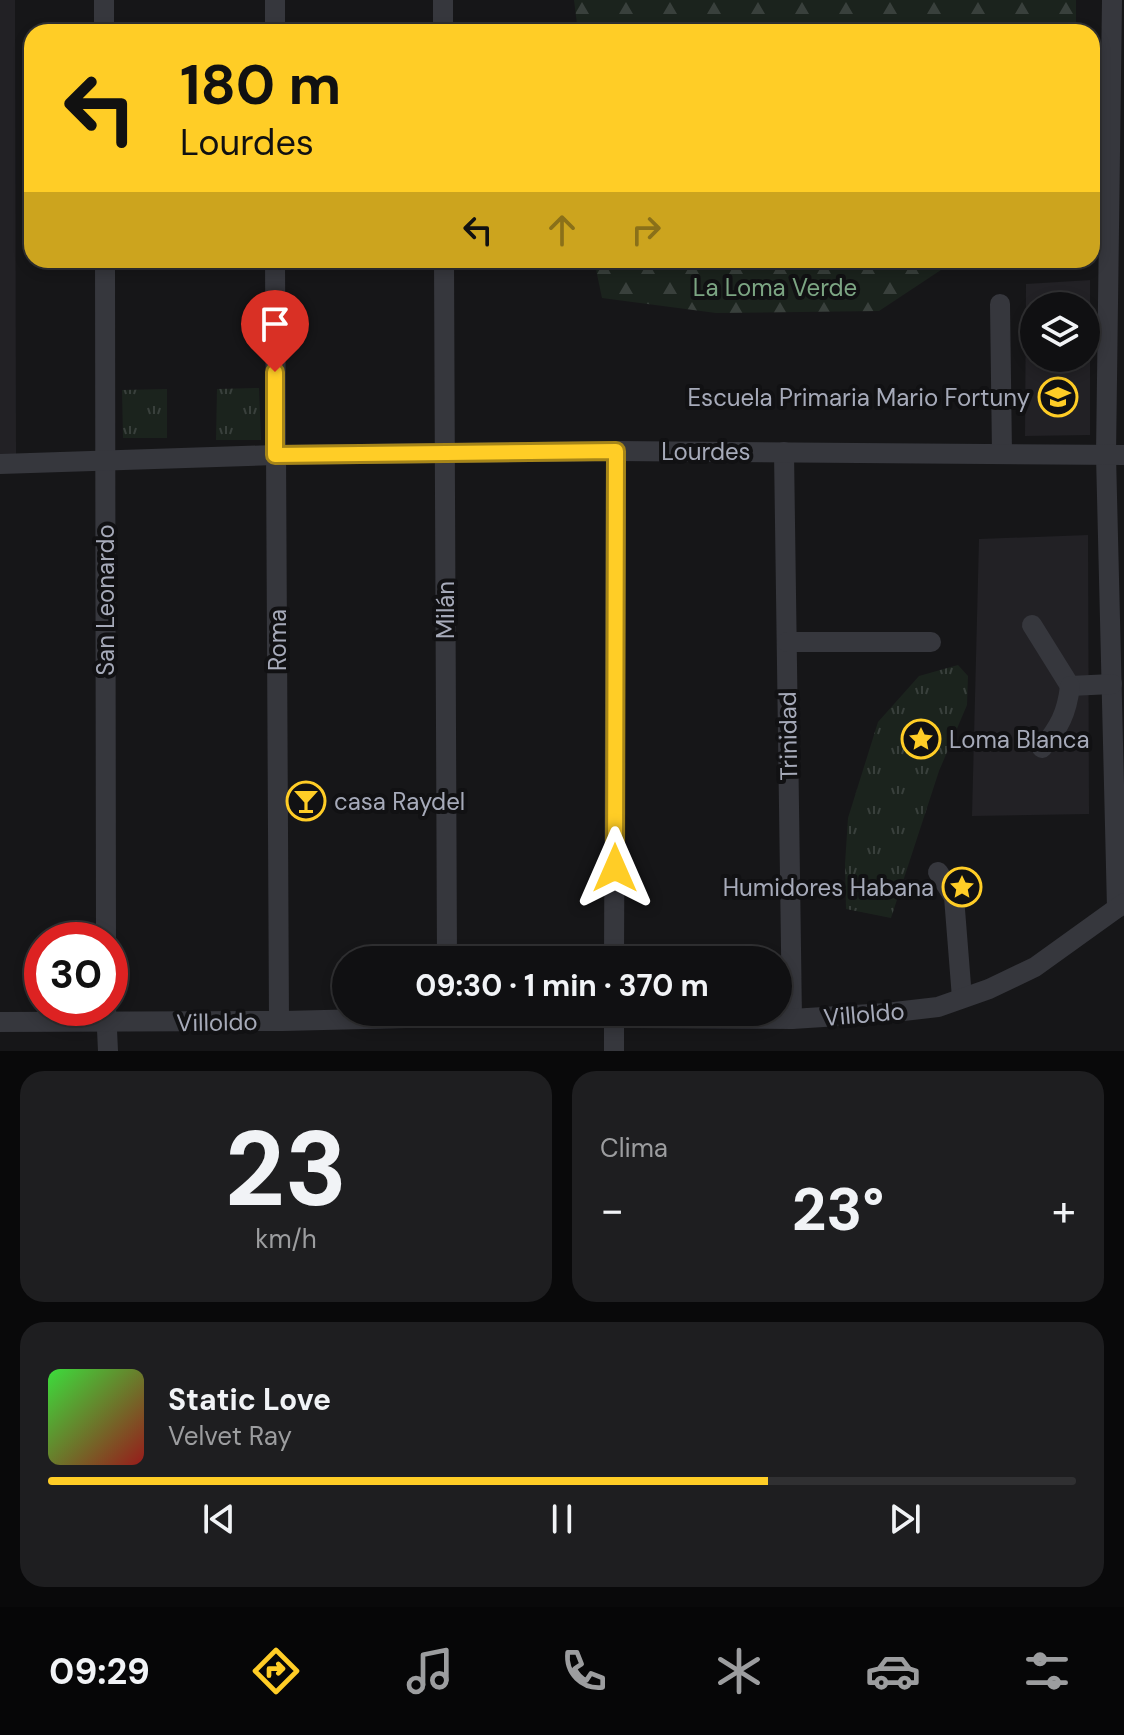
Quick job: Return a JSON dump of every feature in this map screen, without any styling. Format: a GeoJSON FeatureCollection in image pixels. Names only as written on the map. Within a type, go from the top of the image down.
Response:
{"type":"FeatureCollection","features":[{"type":"Feature","properties":{"kind":"street"},"geometry":{"type":"LineString","coordinates":[[104,0],[104,24]]}},
{"type":"Feature","properties":{"kind":"street"},"geometry":{"type":"LineString","coordinates":[[275,0],[275,24]]}},
{"type":"Feature","properties":{"kind":"street"},"geometry":{"type":"LineString","coordinates":[[443,0],[443,24]]}},
{"type":"Feature","properties":{"kind":"street"},"geometry":{"type":"LineString","coordinates":[[1112,0],[1115,455],[1112,684],[1120,905]]}},
{"type":"Feature","properties":{"kind":"street","name":"San Leonardo"},"geometry":{"type":"LineString","coordinates":[[105,268],[106,922]]}},
{"type":"Feature","properties":{"kind":"street","name":"Roma"},"geometry":{"type":"LineString","coordinates":[[275,268],[279,1021]]}},
{"type":"Feature","properties":{"kind":"street","name":"Milán"},"geometry":{"type":"LineString","coordinates":[[444,268],[447,946]]}},
{"type":"Feature","properties":{"kind":"street"},"geometry":{"type":"LineString","coordinates":[[1000,304],[1002,454]]}},
{"type":"Feature","properties":{"kind":"street"},"geometry":{"type":"LineString","coordinates":[[614,946],[616,451]]}},
{"type":"Feature","properties":{"kind":"street","name":"Lourdes"},"geometry":{"type":"LineString","coordinates":[[0,464],[275,455],[616,451],[1115,455]]}},
{"type":"Feature","properties":{"kind":"street","name":"Trinidad"},"geometry":{"type":"LineString","coordinates":[[784,452],[791,946]]}},
{"type":"Feature","properties":{"kind":"street"},"geometry":{"type":"LineString","coordinates":[[1032,625],[1070,686],[1067,708],[1058,729],[1042,748]]}},
{"type":"Feature","properties":{"kind":"street"},"geometry":{"type":"LineString","coordinates":[[787,642],[931,642]]}},
{"type":"Feature","properties":{"kind":"street"},"geometry":{"type":"LineString","coordinates":[[1070,686],[1112,684]]}},
{"type":"Feature","properties":{"kind":"street"},"geometry":{"type":"LineString","coordinates":[[938,872],[954,897],[962,998]]}},
{"type":"Feature","properties":{"kind":"street","name":"Villoldo"},"geometry":{"type":"LineString","coordinates":[[792,1019],[938,1007],[989,989],[1035,967],[1120,905]]}},
{"type":"Feature","properties":{"kind":"street","name":"Villoldo"},"geometry":{"type":"LineString","coordinates":[[128,1016],[279,1021],[332,1019]]}},
{"type":"Feature","properties":{"kind":"street","name":"Villoldo"},"geometry":{"type":"LineString","coordinates":[[0,1022],[24,1020]]}},
{"type":"Feature","properties":{"kind":"street"},"geometry":{"type":"LineString","coordinates":[[107,1026],[108,1051]]}},
{"type":"Feature","properties":{"kind":"street"},"geometry":{"type":"LineString","coordinates":[[614,1026],[614,1051]]}},
{"type":"Feature","properties":{"kind":"shaded area"},"geometry":{"type":"Polygon","coordinates":[[[0,0],[15,0],[16,454],[0,454],[0,0]]]}},
{"type":"Feature","properties":{"kind":"shaded area","name":"Escuela Primaria Mario Fortuny"},"geometry":{"type":"Polygon","coordinates":[[[1090,280],[1090,292],[1026,292],[1026,284],[1090,280]]]}},
{"type":"Feature","properties":{"kind":"shaded area","name":"Escuela Primaria Mario Fortuny"},"geometry":{"type":"Polygon","coordinates":[[[1025,372],[1090,372],[1090,435],[1025,436],[1025,372]]]}},
{"type":"Feature","properties":{"kind":"shaded area"},"geometry":{"type":"Polygon","coordinates":[[[1088,535],[1089,814],[972,816],[979,539],[1088,535]]]}},
{"type":"Feature","properties":{"kind":"green space"},"geometry":{"type":"Polygon","coordinates":[[[574,0],[1076,0],[1076,24],[577,24],[574,0]]]}},
{"type":"Feature","properties":{"kind":"green space","name":"La Loma Verde"},"geometry":{"type":"Polygon","coordinates":[[[596,268],[944,268],[879,311],[716,313],[602,298],[596,268]]]}},
{"type":"Feature","properties":{"kind":"green space"},"geometry":{"type":"Polygon","coordinates":[[[259,388],[261,440],[216,440],[217,389],[259,388]]]}},
{"type":"Feature","properties":{"kind":"green space"},"geometry":{"type":"Polygon","coordinates":[[[167,389],[167,438],[123,438],[122,390],[167,389]]]}},
{"type":"Feature","properties":{"kind":"green space","name":"Loma Blanca"},"geometry":{"type":"Polygon","coordinates":[[[958,665],[968,676],[967,705],[939,771],[891,918],[846,909],[848,818],[878,722],[919,676],[958,665]]]}},
{"type":"Feature","properties":{"kind":"place","name":"Escuela Primaria Mario Fortuny"},"geometry":{"type":"Point","coordinates":[1058,397]}},
{"type":"Feature","properties":{"kind":"place","name":"Loma Blanca"},"geometry":{"type":"Point","coordinates":[921,739]}},
{"type":"Feature","properties":{"kind":"place","name":"casa Raydel"},"geometry":{"type":"Point","coordinates":[306,801]}},
{"type":"Feature","properties":{"kind":"place","name":"Humidores Habana"},"geometry":{"type":"Point","coordinates":[962,887]}},
{"type":"Feature","properties":{"kind":"route"},"geometry":{"type":"LineString","coordinates":[[275,372],[275,455],[616,451],[615,868]]}}]}
